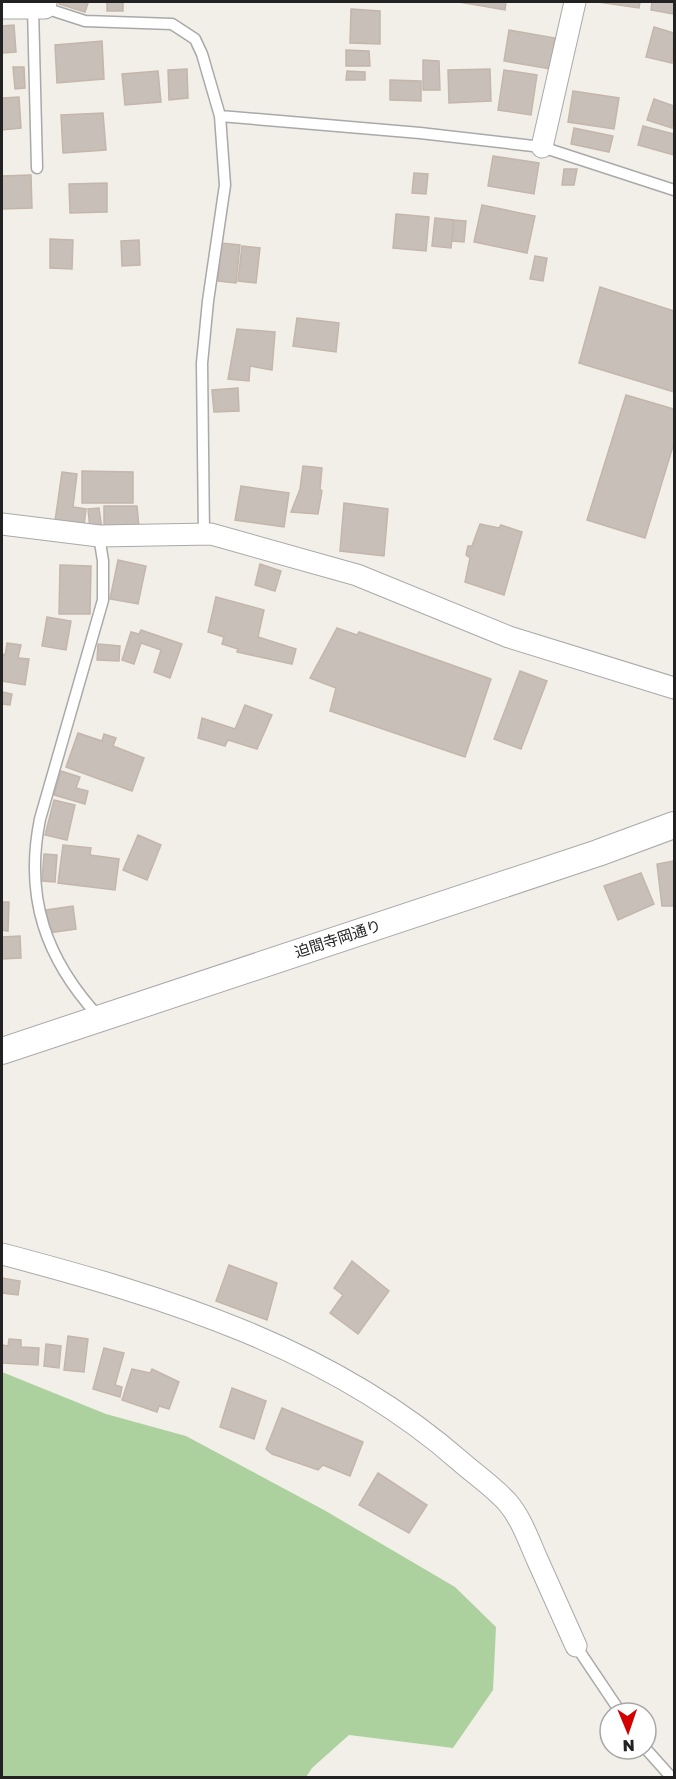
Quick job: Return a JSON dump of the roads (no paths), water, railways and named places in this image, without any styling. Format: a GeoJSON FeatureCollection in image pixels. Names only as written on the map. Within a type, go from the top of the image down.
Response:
{"type":"FeatureCollection","features":[{"type":"Feature","properties":{"kind":"street"},"geometry":{"type":"LineString","coordinates":[[542,147],[575,2]]}},
{"type":"Feature","properties":{"kind":"street"},"geometry":{"type":"LineString","coordinates":[[2,8],[41,6]]}},
{"type":"Feature","properties":{"kind":"street"},"geometry":{"type":"LineString","coordinates":[[2,524],[99,536],[204,535],[357,576],[509,637],[675,688]]}},
{"type":"Feature","properties":{"kind":"street","name":"迫間寺岡通り"},"geometry":{"type":"LineString","coordinates":[[2,1051],[598,853],[675,825]]}},
{"type":"Feature","properties":{"kind":"street"},"geometry":{"type":"LineString","coordinates":[[2,1254],[119,1285],[223,1321],[276,1343],[381,1403],[418,1428],[437,1441],[508,1503],[528,1539],[576,1646]]}},
{"type":"Feature","properties":{"kind":"lane"},"geometry":{"type":"LineString","coordinates":[[37,168],[41,6],[85,21],[172,24],[195,39],[202,54],[220,116],[225,185],[208,301],[202,363],[204,535]]}},
{"type":"Feature","properties":{"kind":"lane"},"geometry":{"type":"LineString","coordinates":[[220,116],[409,132],[542,147],[674,190]]}},
{"type":"Feature","properties":{"kind":"lane"},"geometry":{"type":"LineString","coordinates":[[99,536],[103,561],[103,600],[40,819],[33,852],[37,897],[47,938],[64,973],[101,1018]]}},
{"type":"Feature","properties":{"kind":"lane"},"geometry":{"type":"LineString","coordinates":[[576,1646],[613,1701]]}},
{"type":"Feature","properties":{"kind":"lane"},"geometry":{"type":"LineString","coordinates":[[657,1761],[672,1778]]}}]}
